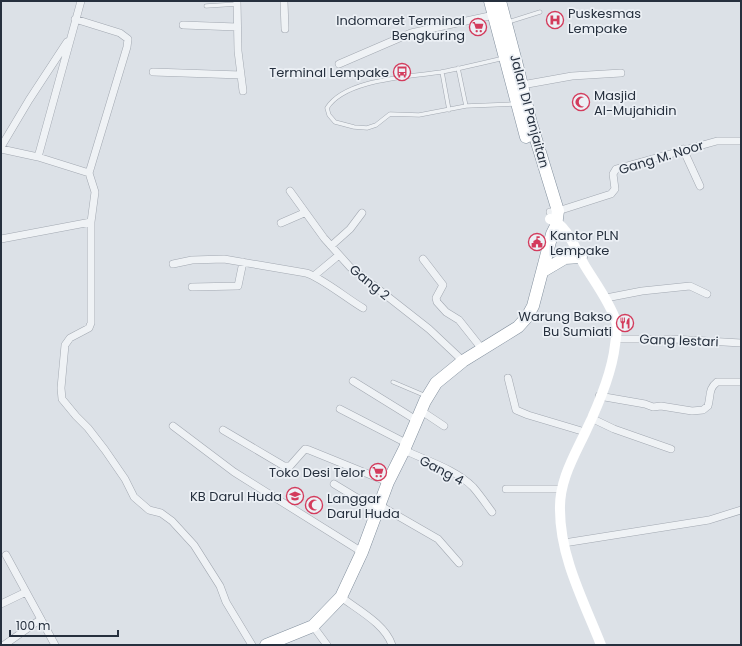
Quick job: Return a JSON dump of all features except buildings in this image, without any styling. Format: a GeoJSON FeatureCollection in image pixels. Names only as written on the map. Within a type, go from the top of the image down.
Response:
{"type":"FeatureCollection","features":[{"type":"Feature","properties":{"kind":"highway"},"geometry":{"type":"LineString","coordinates":[[490,1],[510,56],[521,103]]}},
{"type":"Feature","properties":{"kind":"highway","name":"Jalan DI Panjaitan"},"geometry":{"type":"LineString","coordinates":[[500,1],[506,23],[510,56],[522,84],[521,103],[531,123],[554,216]]}},
{"type":"Feature","properties":{"kind":"highway"},"geometry":{"type":"LineString","coordinates":[[266,645],[313,626],[341,597],[362,552],[388,482],[427,396],[444,375],[463,361],[507,335],[518,327],[527,317],[533,306],[543,271],[552,234],[554,216]]}},
{"type":"Feature","properties":{"kind":"highway"},"geometry":{"type":"LineString","coordinates":[[543,271],[565,258],[581,257]]}},
{"type":"Feature","properties":{"kind":"main road"},"geometry":{"type":"LineString","coordinates":[[554,216],[606,298],[616,322],[616,339],[610,370],[591,418],[568,468],[562,490],[560,509],[564,543],[576,582],[601,645]]}},
{"type":"Feature","properties":{"kind":"street"},"geometry":{"type":"LineString","coordinates":[[38,157],[63,70],[69,38],[80,1]]}},
{"type":"Feature","properties":{"kind":"street"},"geometry":{"type":"LineString","coordinates":[[284,1],[285,29]]}},
{"type":"Feature","properties":{"kind":"street"},"geometry":{"type":"LineString","coordinates":[[237,3],[237,27],[241,75],[244,91]]}},
{"type":"Feature","properties":{"kind":"street"},"geometry":{"type":"LineString","coordinates":[[340,64],[411,33],[494,15]]}},
{"type":"Feature","properties":{"kind":"street"},"geometry":{"type":"LineString","coordinates":[[75,19],[120,34],[128,39],[127,47],[89,173],[95,192],[91,222],[91,324],[89,328],[74,336],[65,345],[61,388],[62,399],[105,450],[125,480],[134,497],[149,510],[161,514],[172,522],[194,545],[220,586],[226,602],[252,645]]}},
{"type":"Feature","properties":{"kind":"street"},"geometry":{"type":"LineString","coordinates":[[183,25],[237,27]]}},
{"type":"Feature","properties":{"kind":"street"},"geometry":{"type":"LineString","coordinates":[[69,38],[29,100],[1,148],[38,157],[89,173]]}},
{"type":"Feature","properties":{"kind":"street"},"geometry":{"type":"LineString","coordinates":[[153,72],[241,75]]}},
{"type":"Feature","properties":{"kind":"street"},"geometry":{"type":"LineString","coordinates":[[522,84],[572,76],[621,73]]}},
{"type":"Feature","properties":{"kind":"street","name":"Gang M. Noor"},"geometry":{"type":"LineString","coordinates":[[554,216],[611,194],[615,190],[613,174],[616,169],[683,149],[717,141],[741,141]]}},
{"type":"Feature","properties":{"kind":"street"},"geometry":{"type":"LineString","coordinates":[[683,149],[700,186]]}},
{"type":"Feature","properties":{"kind":"street","name":"Gang 2"},"geometry":{"type":"LineString","coordinates":[[290,191],[304,213],[331,246],[359,275],[429,329],[463,361]]}},
{"type":"Feature","properties":{"kind":"street"},"geometry":{"type":"LineString","coordinates":[[281,224],[304,213]]}},
{"type":"Feature","properties":{"kind":"street"},"geometry":{"type":"LineString","coordinates":[[331,246],[350,230],[362,213]]}},
{"type":"Feature","properties":{"kind":"street"},"geometry":{"type":"LineString","coordinates":[[1,239],[91,222]]}},
{"type":"Feature","properties":{"kind":"street"},"geometry":{"type":"LineString","coordinates":[[315,275],[339,255]]}},
{"type":"Feature","properties":{"kind":"street"},"geometry":{"type":"LineString","coordinates":[[173,264],[192,260],[224,259],[315,275],[321,281],[363,308]]}},
{"type":"Feature","properties":{"kind":"street"},"geometry":{"type":"LineString","coordinates":[[423,259],[443,285],[436,298],[437,302],[446,312],[459,320],[482,349]]}},
{"type":"Feature","properties":{"kind":"street"},"geometry":{"type":"LineString","coordinates":[[192,287],[238,286],[243,262]]}},
{"type":"Feature","properties":{"kind":"street"},"geometry":{"type":"LineString","coordinates":[[606,298],[642,291],[690,286],[707,294]]}},
{"type":"Feature","properties":{"kind":"street","name":"Gang lestari"},"geometry":{"type":"LineString","coordinates":[[616,339],[741,343]]}},
{"type":"Feature","properties":{"kind":"street"},"geometry":{"type":"LineString","coordinates":[[508,378],[516,410],[528,416],[585,432]]}},
{"type":"Feature","properties":{"kind":"street"},"geometry":{"type":"LineString","coordinates":[[353,381],[418,415],[444,426]]}},
{"type":"Feature","properties":{"kind":"street"},"geometry":{"type":"LineString","coordinates":[[599,396],[645,404],[653,407],[661,406],[692,411],[702,410],[709,403],[709,392],[717,382],[741,382]]}},
{"type":"Feature","properties":{"kind":"street","name":"Gang 4"},"geometry":{"type":"LineString","coordinates":[[340,409],[463,479],[473,487],[492,512]]}},
{"type":"Feature","properties":{"kind":"street"},"geometry":{"type":"LineString","coordinates":[[591,418],[614,429],[671,449]]}},
{"type":"Feature","properties":{"kind":"street"},"geometry":{"type":"LineString","coordinates":[[173,426],[234,472],[362,552]]}},
{"type":"Feature","properties":{"kind":"street"},"geometry":{"type":"LineString","coordinates":[[223,430],[284,466],[290,466],[302,452],[309,450],[388,482]]}},
{"type":"Feature","properties":{"kind":"street"},"geometry":{"type":"LineString","coordinates":[[334,484],[428,532],[447,546],[459,563]]}},
{"type":"Feature","properties":{"kind":"street"},"geometry":{"type":"LineString","coordinates":[[506,489],[562,490]]}},
{"type":"Feature","properties":{"kind":"street"},"geometry":{"type":"LineString","coordinates":[[564,543],[709,520],[741,510]]}},
{"type":"Feature","properties":{"kind":"street"},"geometry":{"type":"LineString","coordinates":[[6,554],[55,645]]}},
{"type":"Feature","properties":{"kind":"street"},"geometry":{"type":"LineString","coordinates":[[1,604],[26,592]]}},
{"type":"Feature","properties":{"kind":"street"},"geometry":{"type":"LineString","coordinates":[[341,597],[374,622],[385,633],[392,645]]}},
{"type":"Feature","properties":{"kind":"street"},"geometry":{"type":"LineString","coordinates":[[4,645],[41,619]]}},
{"type":"Feature","properties":{"kind":"street"},"geometry":{"type":"LineString","coordinates":[[313,626],[327,645]]}},
{"type":"Feature","properties":{"kind":"lane"},"geometry":{"type":"LineString","coordinates":[[206,6],[237,3]]}},
{"type":"Feature","properties":{"kind":"lane"},"geometry":{"type":"LineString","coordinates":[[506,23],[540,12]]}},
{"type":"Feature","properties":{"kind":"lane"},"geometry":{"type":"LineString","coordinates":[[510,56],[442,72],[372,83],[334,99],[327,108],[329,115],[335,122],[354,127],[367,128],[376,125],[390,114],[419,115],[466,106],[521,103]]}},
{"type":"Feature","properties":{"kind":"lane"},"geometry":{"type":"LineString","coordinates":[[458,68],[466,106]]}},
{"type":"Feature","properties":{"kind":"lane"},"geometry":{"type":"LineString","coordinates":[[442,72],[449,110]]}},
{"type":"Feature","properties":{"kind":"lane"},"geometry":{"type":"LineString","coordinates":[[393,382],[427,396]]}},
{"type":"Feature","properties":{"kind":"place","name":"Puskesmas Lempake"},"geometry":{"type":"Point","coordinates":[555,20]}},
{"type":"Feature","properties":{"kind":"place","name":"Indomaret Terminal Bengkuring"},"geometry":{"type":"Point","coordinates":[478,27]}},
{"type":"Feature","properties":{"kind":"place","name":"Terminal Lempake"},"geometry":{"type":"Point","coordinates":[402,72]}},
{"type":"Feature","properties":{"kind":"place","name":"Masjid Al-Mujahidin"},"geometry":{"type":"Point","coordinates":[581,102]}},
{"type":"Feature","properties":{"kind":"place","name":"Kantor PLN Lempake"},"geometry":{"type":"Point","coordinates":[537,242]}},
{"type":"Feature","properties":{"kind":"place","name":"Warung Bakso Bu Sumiati"},"geometry":{"type":"Point","coordinates":[625,323]}},
{"type":"Feature","properties":{"kind":"place","name":"Toko Desi Telor"},"geometry":{"type":"Point","coordinates":[378,472]}},
{"type":"Feature","properties":{"kind":"place","name":"KB Darul Huda"},"geometry":{"type":"Point","coordinates":[295,496]}},
{"type":"Feature","properties":{"kind":"place","name":"Langgar Darul Huda"},"geometry":{"type":"Point","coordinates":[314,505]}}]}
